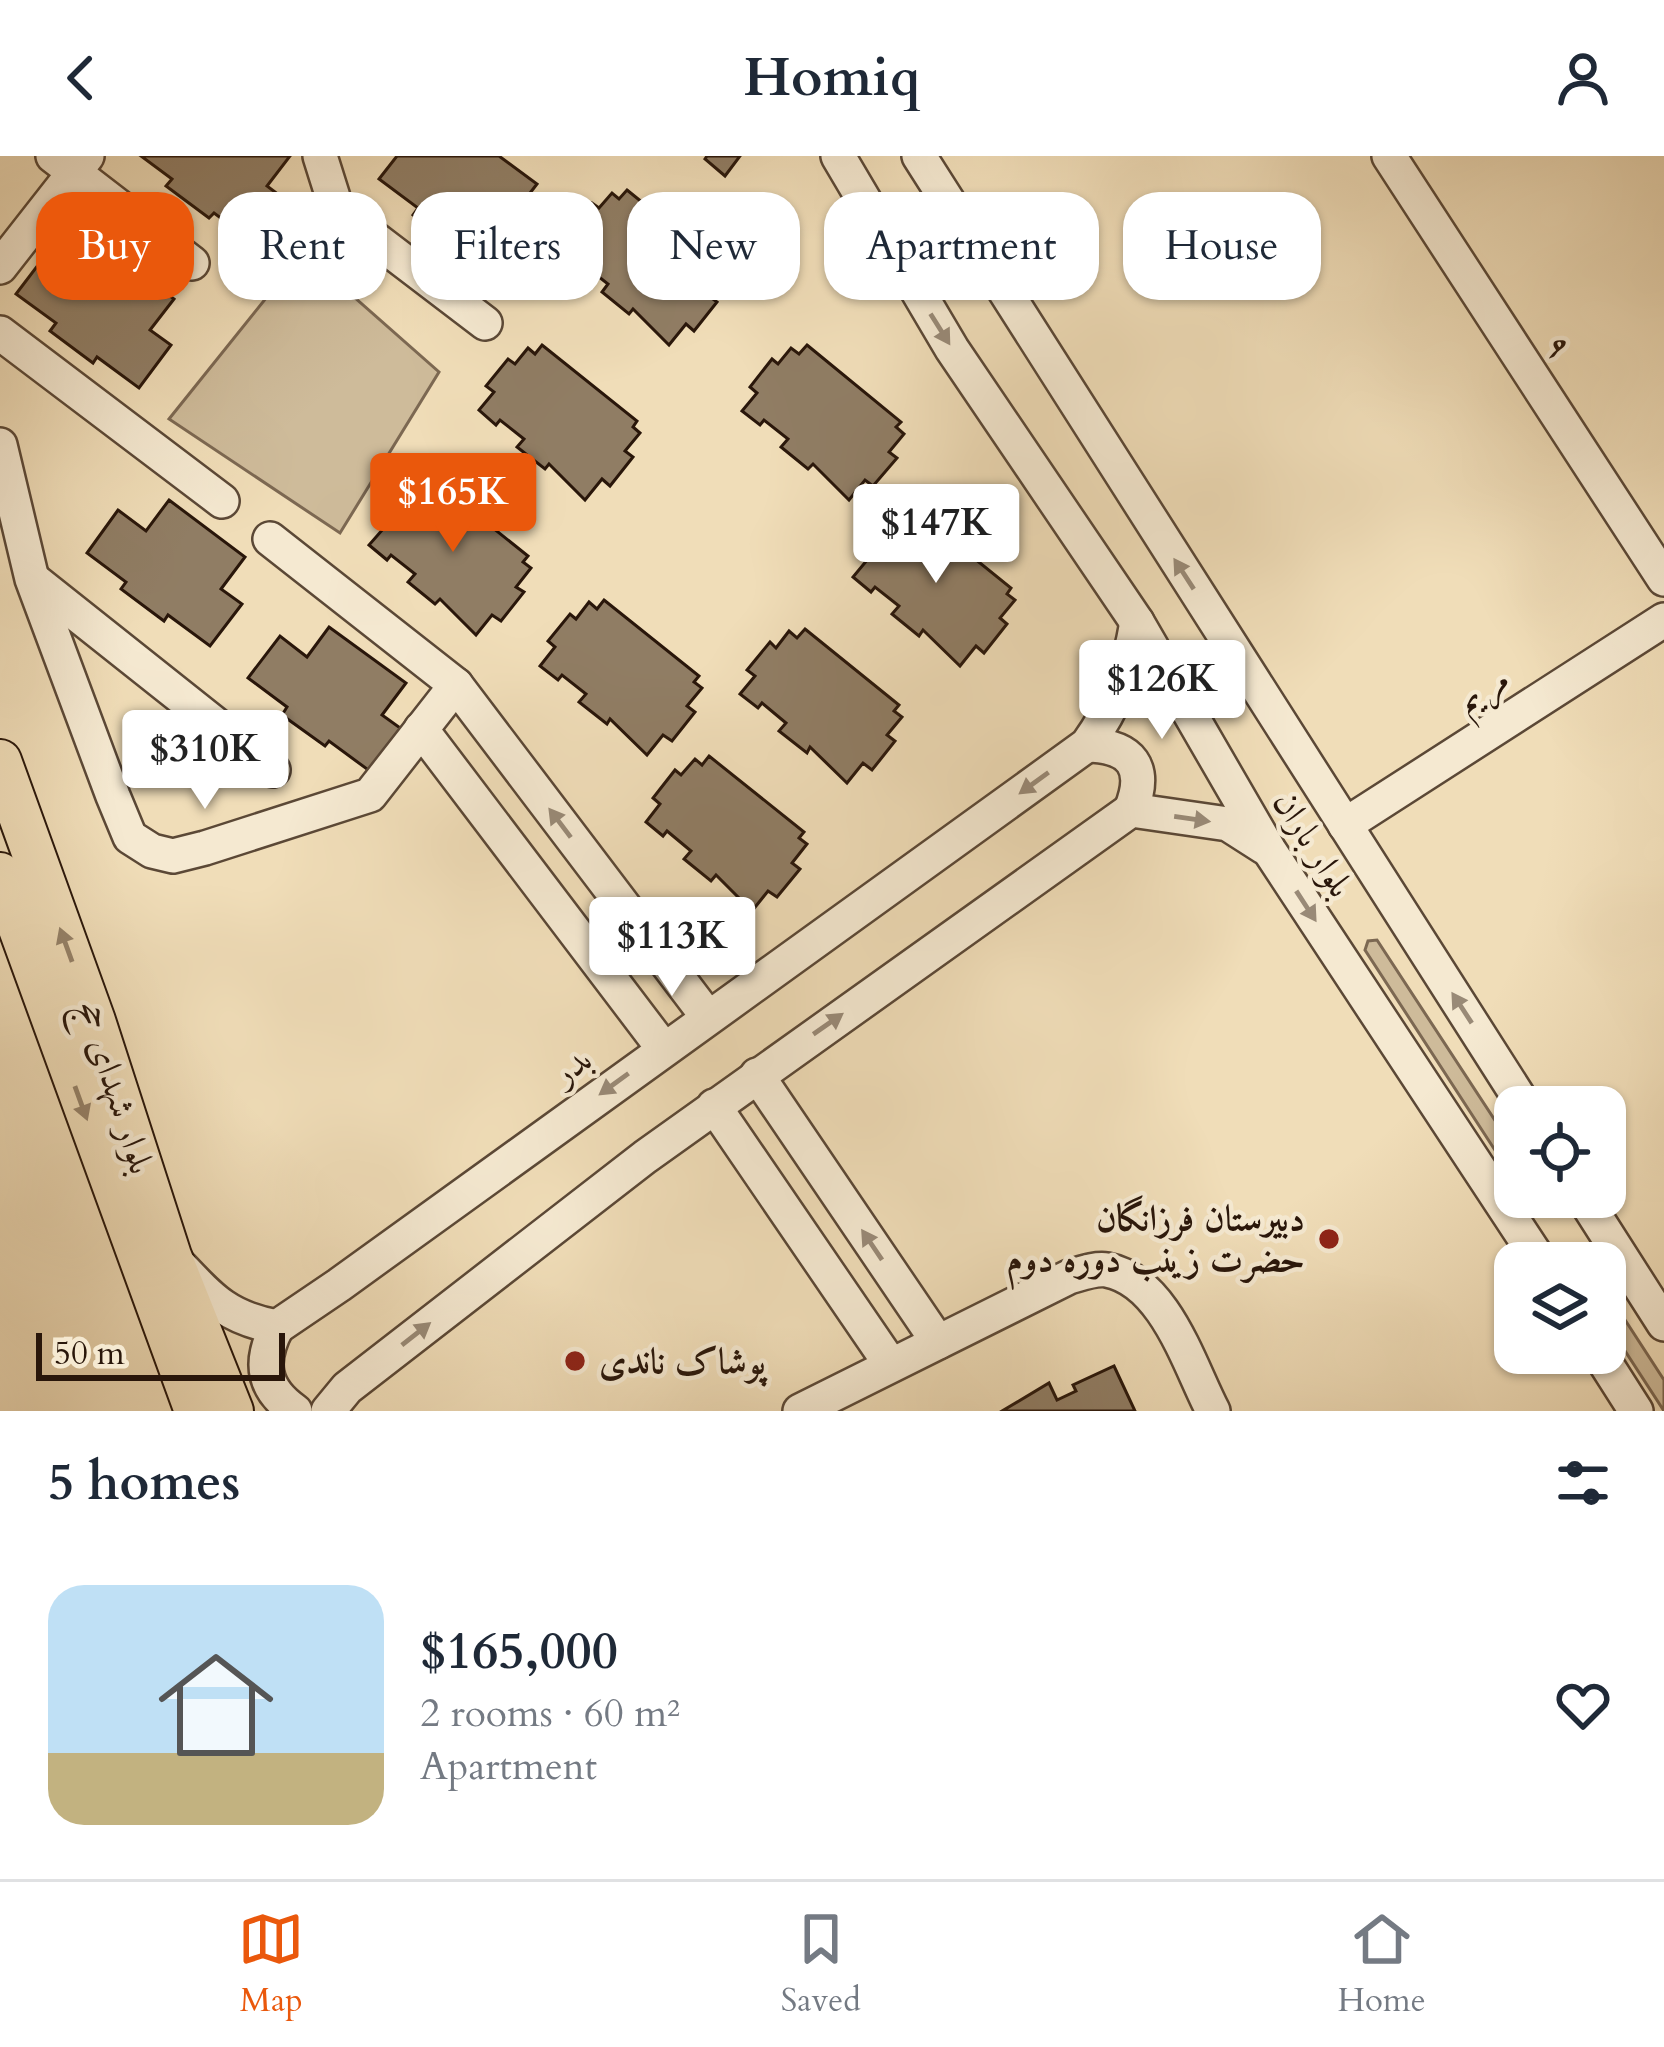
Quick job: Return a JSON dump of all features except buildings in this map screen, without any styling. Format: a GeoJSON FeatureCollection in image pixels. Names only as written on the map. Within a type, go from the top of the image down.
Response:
{"type":"FeatureCollection","features":[{"type":"Feature","properties":{"kind":"main road","name":"بلوار شهدای حج"},"geometry":{"type":"LineString","coordinates":[[0,761],[94,1021],[170,1256],[232,1411]]}},
{"type":"Feature","properties":{"kind":"main road","name":"بلوار شهدای حج"},"geometry":{"type":"LineString","coordinates":[[0,874],[196,1411]]}},
{"type":"Feature","properties":{"kind":"street"},"geometry":{"type":"LineString","coordinates":[[320,156],[337,210],[485,323]]}},
{"type":"Feature","properties":{"kind":"street","name":"بلوار باران"},"geometry":{"type":"LineString","coordinates":[[838,156],[952,349],[1137,622],[1268,850],[1527,1242]]}},
{"type":"Feature","properties":{"kind":"street","name":"بلوار باران"},"geometry":{"type":"LineString","coordinates":[[919,156],[1512,1086]]}},
{"type":"Feature","properties":{"kind":"street","name":"۹"},"geometry":{"type":"LineString","coordinates":[[1389,156],[1664,579]]}},
{"type":"Feature","properties":{"kind":"street"},"geometry":{"type":"LineString","coordinates":[[0,267],[71,162],[107,192]]}},
{"type":"Feature","properties":{"kind":"street"},"geometry":{"type":"LineString","coordinates":[[0,333],[222,501]]}},
{"type":"Feature","properties":{"kind":"street"},"geometry":{"type":"LineString","coordinates":[[0,445],[32,579],[112,796],[130,837],[152,851],[173,856],[205,848],[370,795],[456,686]]}},
{"type":"Feature","properties":{"kind":"street"},"geometry":{"type":"LineString","coordinates":[[270,539],[456,686],[707,1016]]}},
{"type":"Feature","properties":{"kind":"street"},"geometry":{"type":"LineString","coordinates":[[32,579],[273,770]]}},
{"type":"Feature","properties":{"kind":"street","name":"مریم"},"geometry":{"type":"LineString","coordinates":[[1345,825],[1664,620]]}},
{"type":"Feature","properties":{"kind":"street","name":"بدر"},"geometry":{"type":"LineString","coordinates":[[277,1327],[1087,745],[1113,708],[1131,661],[1137,622]]}},
{"type":"Feature","properties":{"kind":"street"},"geometry":{"type":"LineString","coordinates":[[421,730],[663,1048]]}},
{"type":"Feature","properties":{"kind":"street"},"geometry":{"type":"LineString","coordinates":[[328,1411],[346,1388],[714,1106],[1131,810],[1140,786],[1133,761],[1113,746],[1087,745]]}},
{"type":"Feature","properties":{"kind":"street"},"geometry":{"type":"LineString","coordinates":[[1131,810],[1228,824],[1268,850]]}},
{"type":"Feature","properties":{"kind":"street"},"geometry":{"type":"LineString","coordinates":[[620,991],[666,962]]}},
{"type":"Feature","properties":{"kind":"street"},"geometry":{"type":"LineString","coordinates":[[757,1075],[938,1342]]}},
{"type":"Feature","properties":{"kind":"street"},"geometry":{"type":"LineString","coordinates":[[714,1106],[891,1366]]}},
{"type":"Feature","properties":{"kind":"street"},"geometry":{"type":"LineString","coordinates":[[786,1211],[832,1186]]}},
{"type":"Feature","properties":{"kind":"street"},"geometry":{"type":"LineString","coordinates":[[170,1256],[215,1303],[244,1321],[277,1327],[265,1350],[265,1376],[277,1398],[295,1411]]}},
{"type":"Feature","properties":{"kind":"street"},"geometry":{"type":"LineString","coordinates":[[800,1411],[1069,1277],[1103,1269],[1132,1280],[1160,1307],[1213,1411]]}},
{"type":"Feature","properties":{"kind":"street"},"geometry":{"type":"LineString","coordinates":[[1626,1281],[1664,1324]]}},
{"type":"Feature","properties":{"kind":"street"},"geometry":{"type":"LineString","coordinates":[[1612,1374],[1636,1411]]}},
{"type":"Feature","properties":{"kind":"shaded area"},"geometry":{"type":"Polygon","coordinates":[[[264,300],[357,300],[439,372],[340,533],[169,419],[264,300]]]}},
{"type":"Feature","properties":{"kind":"shaded area"},"geometry":{"type":"Polygon","coordinates":[[[1377,940],[1494,1119],[1494,1149],[1365,950],[1368,941],[1377,940]]]}},
{"type":"Feature","properties":{"kind":"shaded area"},"geometry":{"type":"Polygon","coordinates":[[[1626,1321],[1664,1380],[1664,1411],[1626,1352],[1626,1321]]]}},
{"type":"Feature","properties":{"kind":"place","name":"دبیرستان فرزانگان حضرت زینب دوره دوم"},"geometry":{"type":"Point","coordinates":[1329,1239]}},
{"type":"Feature","properties":{"kind":"place","name":"پوشاک ناندی"},"geometry":{"type":"Point","coordinates":[575,1361]}}]}
